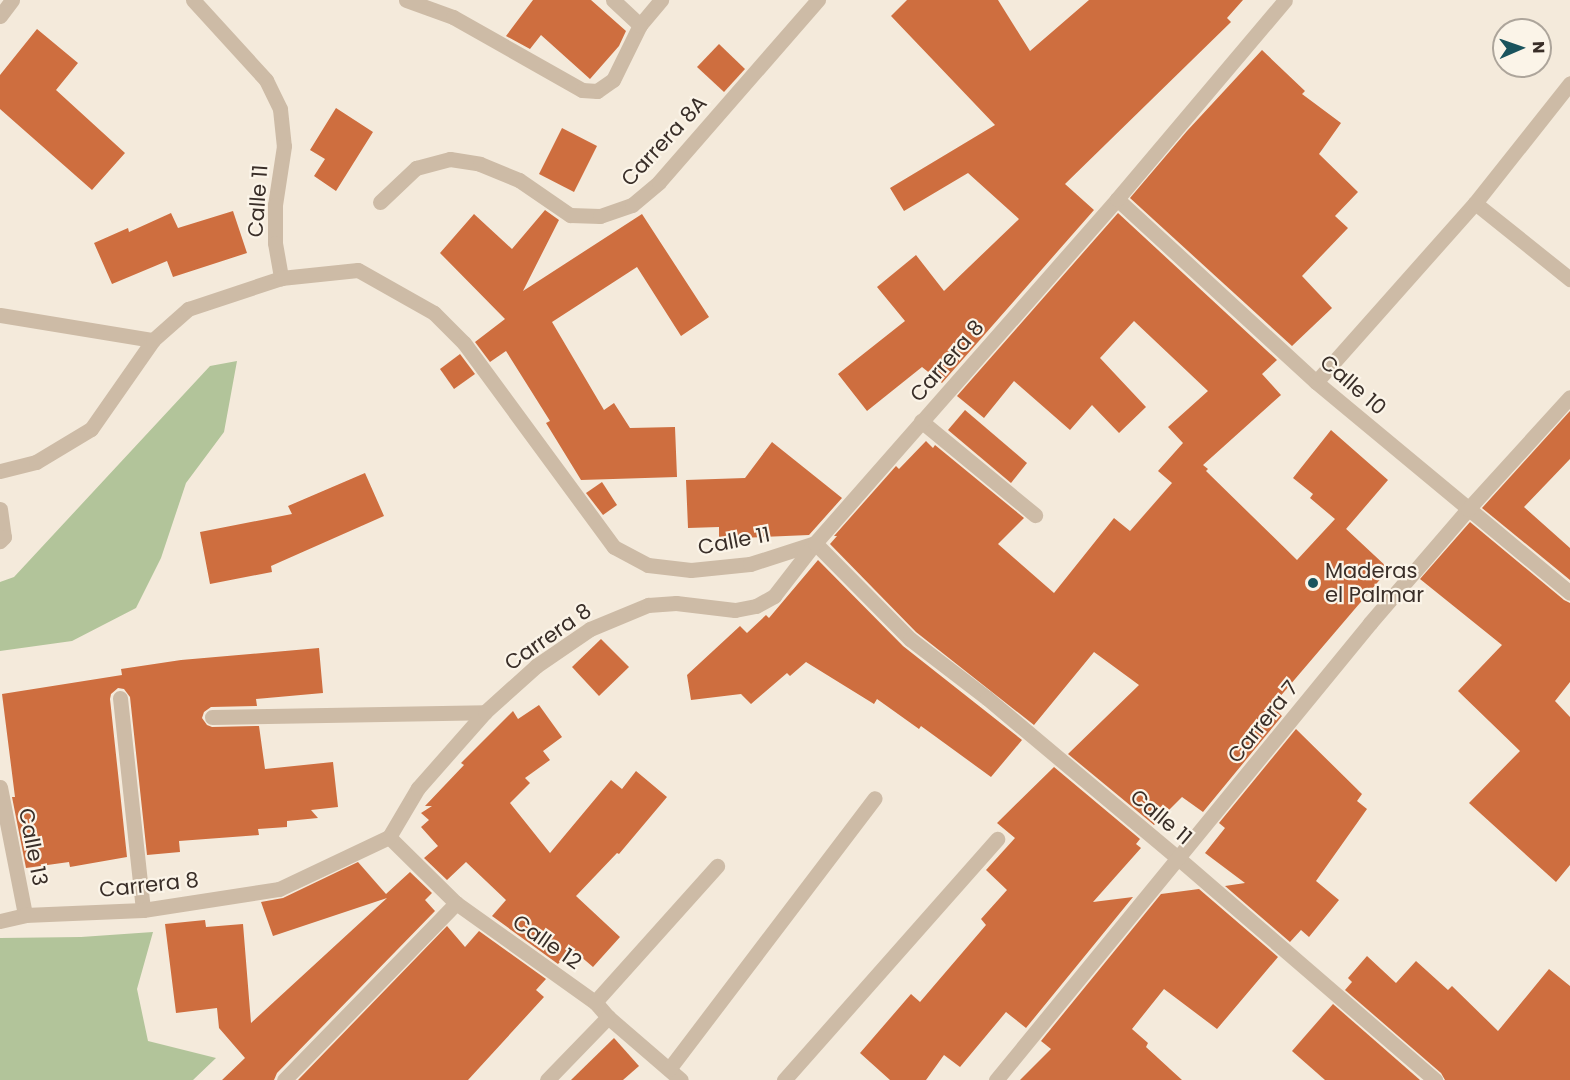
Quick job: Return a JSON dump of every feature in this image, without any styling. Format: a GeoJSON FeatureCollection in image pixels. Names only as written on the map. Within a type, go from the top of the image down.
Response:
{"type":"FeatureCollection","features":[{"type":"Feature","properties":{"kind":"street"},"geometry":{"type":"LineString","coordinates":[[0,16],[12,0]]}},
{"type":"Feature","properties":{"kind":"street","name":"Calle 11"},"geometry":{"type":"LineString","coordinates":[[193,0],[266,80],[280,109],[284,146],[275,205],[275,224],[281,278],[358,270],[434,312],[464,342],[614,547],[648,565],[691,570],[750,564],[815,543],[910,639],[987,698],[1178,858],[1435,1080]]}},
{"type":"Feature","properties":{"kind":"street"},"geometry":{"type":"LineString","coordinates":[[405,0],[453,17],[582,90],[597,91],[613,80],[640,25],[661,0]]}},
{"type":"Feature","properties":{"kind":"street"},"geometry":{"type":"LineString","coordinates":[[614,0],[640,25]]}},
{"type":"Feature","properties":{"kind":"street","name":"Carrera 8A"},"geometry":{"type":"LineString","coordinates":[[380,202],[416,168],[450,159],[480,164],[519,180],[570,214],[600,216],[632,206],[659,182],[818,0]]}},
{"type":"Feature","properties":{"kind":"street","name":"Carrera 8"},"geometry":{"type":"LineString","coordinates":[[0,921],[25,915],[143,910],[279,889],[389,837],[418,788],[485,712],[536,666],[590,629],[621,614],[657,604],[676,603],[735,610],[756,606],[774,596],[815,543],[1117,199],[1285,0]]}},
{"type":"Feature","properties":{"kind":"street"},"geometry":{"type":"LineString","coordinates":[[1316,382],[1475,202],[1570,83]]}},
{"type":"Feature","properties":{"kind":"street","name":"Calle 10"},"geometry":{"type":"LineString","coordinates":[[1117,199],[1316,382],[1570,593]]}},
{"type":"Feature","properties":{"kind":"street"},"geometry":{"type":"LineString","coordinates":[[1475,202],[1570,279]]}},
{"type":"Feature","properties":{"kind":"street"},"geometry":{"type":"LineString","coordinates":[[0,471],[36,462],[91,429],[153,340],[188,309],[281,278]]}},
{"type":"Feature","properties":{"kind":"street"},"geometry":{"type":"LineString","coordinates":[[0,315],[153,340]]}},
{"type":"Feature","properties":{"kind":"street","name":"Carrera 7"},"geometry":{"type":"LineString","coordinates":[[996,1080],[1370,623],[1468,509],[1570,397]]}},
{"type":"Feature","properties":{"kind":"street"},"geometry":{"type":"LineString","coordinates":[[921,422],[1035,515]]}},
{"type":"Feature","properties":{"kind":"street"},"geometry":{"type":"LineString","coordinates":[[0,509],[4,537],[0,541]]}},
{"type":"Feature","properties":{"kind":"street"},"geometry":{"type":"LineString","coordinates":[[120,698],[143,910]]}},
{"type":"Feature","properties":{"kind":"street"},"geometry":{"type":"LineString","coordinates":[[212,717],[485,712]]}},
{"type":"Feature","properties":{"kind":"street","name":"Calle 13"},"geometry":{"type":"LineString","coordinates":[[0,787],[25,915]]}},
{"type":"Feature","properties":{"kind":"street"},"geometry":{"type":"LineString","coordinates":[[669,1070],[875,798]]}},
{"type":"Feature","properties":{"kind":"street","name":"Calle 12"},"geometry":{"type":"LineString","coordinates":[[389,837],[456,903],[595,1002],[608,1017],[681,1080]]}},
{"type":"Feature","properties":{"kind":"street"},"geometry":{"type":"LineString","coordinates":[[784,1080],[997,839]]}},
{"type":"Feature","properties":{"kind":"street"},"geometry":{"type":"LineString","coordinates":[[595,1002],[717,866]]}},
{"type":"Feature","properties":{"kind":"street"},"geometry":{"type":"LineString","coordinates":[[284,1080],[456,903]]}},
{"type":"Feature","properties":{"kind":"street"},"geometry":{"type":"LineString","coordinates":[[547,1080],[608,1017]]}},
{"type":"Feature","properties":{"kind":"green space"},"geometry":{"type":"Polygon","coordinates":[[[237,361],[224,432],[186,483],[161,558],[136,608],[72,641],[0,651],[0,582],[14,577],[210,366],[237,361]]]}},
{"type":"Feature","properties":{"kind":"green space"},"geometry":{"type":"Polygon","coordinates":[[[153,932],[137,989],[148,1041],[216,1058],[193,1080],[0,1080],[0,938],[81,937],[153,932]]]}},
{"type":"Feature","properties":{"kind":"building"},"geometry":{"type":"Polygon","coordinates":[[[533,0],[591,0],[626,31],[619,46],[590,79],[541,35],[530,49],[506,36],[533,0]]]}},
{"type":"Feature","properties":{"kind":"building"},"geometry":{"type":"Polygon","coordinates":[[[907,0],[998,0],[1030,51],[1089,0],[1243,0],[1227,18],[1231,22],[1065,184],[1094,210],[942,383],[922,367],[867,411],[838,374],[905,321],[877,287],[916,255],[944,291],[1019,219],[968,173],[904,211],[890,188],[995,125],[891,16],[907,0]]]}},
{"type":"Feature","properties":{"kind":"building"},"geometry":{"type":"Polygon","coordinates":[[[37,29],[78,63],[56,90],[125,153],[92,190],[0,109],[0,75],[37,29]]]}},
{"type":"Feature","properties":{"kind":"building"},"geometry":{"type":"Polygon","coordinates":[[[719,44],[745,69],[724,92],[697,67],[719,44]]]}},
{"type":"Feature","properties":{"kind":"building"},"geometry":{"type":"Polygon","coordinates":[[[1262,50],[1305,91],[1302,94],[1341,123],[1319,154],[1358,192],[1335,216],[1348,228],[1302,276],[1332,308],[1292,346],[1130,198],[1187,131],[1262,50]]]}},
{"type":"Feature","properties":{"kind":"building"},"geometry":{"type":"Polygon","coordinates":[[[336,108],[373,132],[336,191],[314,176],[325,159],[310,150],[336,108]]]}},
{"type":"Feature","properties":{"kind":"building"},"geometry":{"type":"Polygon","coordinates":[[[562,128],[597,146],[574,192],[539,174],[562,128]]]}},
{"type":"Feature","properties":{"kind":"building"},"geometry":{"type":"Polygon","coordinates":[[[545,210],[559,220],[523,291],[642,214],[709,317],[681,336],[637,267],[552,322],[604,410],[614,403],[630,428],[675,427],[677,477],[581,480],[546,423],[550,421],[506,351],[490,362],[475,342],[505,319],[440,253],[474,214],[512,249],[545,210]]]}},
{"type":"Feature","properties":{"kind":"building"},"geometry":{"type":"Polygon","coordinates":[[[233,211],[247,253],[173,277],[167,261],[112,284],[94,243],[128,228],[129,232],[171,213],[178,228],[233,211]]]}},
{"type":"Feature","properties":{"kind":"building"},"geometry":{"type":"Polygon","coordinates":[[[1118,213],[1277,360],[1262,374],[1281,395],[1203,465],[1208,469],[1206,471],[1297,560],[1335,519],[1310,498],[1313,494],[1293,478],[1331,430],[1388,480],[1346,529],[1389,569],[1272,706],[1282,716],[1203,812],[1182,797],[1154,825],[1068,754],[1139,685],[1094,652],[1034,725],[916,632],[830,544],[837,536],[834,536],[896,466],[899,469],[926,441],[933,448],[935,445],[1024,518],[998,544],[1054,593],[1114,518],[1130,531],[1172,483],[1158,471],[1183,443],[1168,427],[1208,391],[1134,321],[1100,358],[1146,407],[1119,433],[1092,405],[1070,430],[1014,381],[984,418],[957,396],[1118,213]]]}},
{"type":"Feature","properties":{"kind":"building"},"geometry":{"type":"Polygon","coordinates":[[[460,354],[475,374],[454,389],[440,369],[460,354]]]}},
{"type":"Feature","properties":{"kind":"building"},"geometry":{"type":"Polygon","coordinates":[[[965,410],[1027,463],[1011,483],[948,430],[965,410]]]}},
{"type":"Feature","properties":{"kind":"building"},"geometry":{"type":"Polygon","coordinates":[[[1570,411],[1570,459],[1524,507],[1570,548],[1570,580],[1482,508],[1570,411]]]}},
{"type":"Feature","properties":{"kind":"building"},"geometry":{"type":"Polygon","coordinates":[[[772,442],[842,498],[809,535],[719,539],[719,527],[688,528],[686,480],[745,478],[772,442]]]}},
{"type":"Feature","properties":{"kind":"building"},"geometry":{"type":"Polygon","coordinates":[[[365,473],[384,516],[271,566],[272,572],[210,584],[200,532],[292,514],[288,506],[365,473]]]}},
{"type":"Feature","properties":{"kind":"building"},"geometry":{"type":"Polygon","coordinates":[[[602,482],[617,505],[603,515],[586,493],[602,482]]]}},
{"type":"Feature","properties":{"kind":"building"},"geometry":{"type":"Polygon","coordinates":[[[1470,522],[1570,603],[1570,682],[1555,701],[1570,717],[1570,865],[1556,882],[1469,803],[1520,751],[1458,691],[1502,645],[1420,579],[1470,522]]]}},
{"type":"Feature","properties":{"kind":"building"},"geometry":{"type":"Polygon","coordinates":[[[818,560],[903,646],[1022,740],[991,777],[921,726],[919,729],[877,699],[874,704],[806,662],[790,676],[787,673],[751,704],[741,694],[691,700],[687,675],[740,626],[747,633],[766,615],[769,618],[818,560]]]}},
{"type":"Feature","properties":{"kind":"building"},"geometry":{"type":"Polygon","coordinates":[[[601,639],[629,667],[599,696],[572,667],[601,639]]]}},
{"type":"Feature","properties":{"kind":"building"},"geometry":{"type":"Polygon","coordinates":[[[319,648],[323,693],[256,699],[257,706],[211,707],[204,712],[202,718],[207,725],[212,727],[259,726],[265,769],[333,762],[338,807],[311,810],[318,818],[287,821],[287,827],[258,829],[259,835],[179,841],[180,852],[147,855],[130,697],[124,689],[118,688],[111,694],[110,699],[127,857],[70,867],[69,862],[26,868],[12,797],[15,797],[2,694],[122,675],[121,669],[181,660],[319,648]]]}},
{"type":"Feature","properties":{"kind":"building"},"geometry":{"type":"Polygon","coordinates":[[[539,705],[562,737],[543,751],[550,760],[525,778],[530,783],[510,803],[550,853],[611,780],[622,789],[636,771],[667,797],[619,854],[617,853],[576,896],[620,937],[593,967],[572,949],[558,964],[492,916],[506,900],[466,862],[447,880],[424,858],[438,846],[421,827],[429,820],[421,813],[432,806],[425,806],[464,765],[461,763],[513,711],[518,719],[539,705]]]}},
{"type":"Feature","properties":{"kind":"building"},"geometry":{"type":"Polygon","coordinates":[[[1296,729],[1362,794],[1357,801],[1367,809],[1316,881],[1339,900],[1309,937],[1301,930],[1290,942],[1225,886],[1245,883],[1205,853],[1225,828],[1219,823],[1296,729]]]}},
{"type":"Feature","properties":{"kind":"building"},"geometry":{"type":"Polygon","coordinates":[[[1054,767],[1140,839],[1136,844],[1141,848],[1093,902],[1133,897],[1026,1028],[1006,1012],[960,1067],[944,1055],[926,1080],[890,1080],[860,1053],[911,994],[920,1002],[986,925],[981,919],[1007,890],[986,870],[1015,838],[997,823],[1054,767]]]}},
{"type":"Feature","properties":{"kind":"building"},"geometry":{"type":"Polygon","coordinates":[[[358,862],[386,894],[410,872],[432,893],[425,900],[435,911],[277,1073],[274,1080],[222,1080],[245,1058],[219,1028],[217,1008],[176,1013],[165,924],[205,920],[206,927],[243,924],[251,1023],[387,898],[273,936],[261,902],[283,898],[358,862]]]}},
{"type":"Feature","properties":{"kind":"building"},"geometry":{"type":"Polygon","coordinates":[[[1199,889],[1278,957],[1217,1029],[1164,989],[1132,1029],[1148,1043],[1146,1047],[1182,1080],[1020,1080],[1051,1049],[1041,1041],[1161,894],[1199,889]]]}},
{"type":"Feature","properties":{"kind":"building"},"geometry":{"type":"Polygon","coordinates":[[[447,926],[465,947],[479,931],[546,979],[536,990],[544,997],[468,1080],[298,1080],[447,926]]]}},
{"type":"Feature","properties":{"kind":"building"},"geometry":{"type":"Polygon","coordinates":[[[1367,956],[1396,983],[1416,961],[1448,990],[1452,986],[1498,1031],[1549,969],[1570,986],[1570,1080],[1445,1080],[1441,1073],[1345,990],[1352,982],[1348,978],[1367,956]]]}},
{"type":"Feature","properties":{"kind":"building"},"geometry":{"type":"Polygon","coordinates":[[[1333,1004],[1420,1080],[1325,1080],[1292,1051],[1333,1004]]]}},
{"type":"Feature","properties":{"kind":"building"},"geometry":{"type":"Polygon","coordinates":[[[614,1038],[639,1066],[623,1080],[571,1080],[614,1038]]]}},
{"type":"Feature","properties":{"kind":"place","name":"Maderas el Palmar"},"geometry":{"type":"Point","coordinates":[1313,583]}}]}
